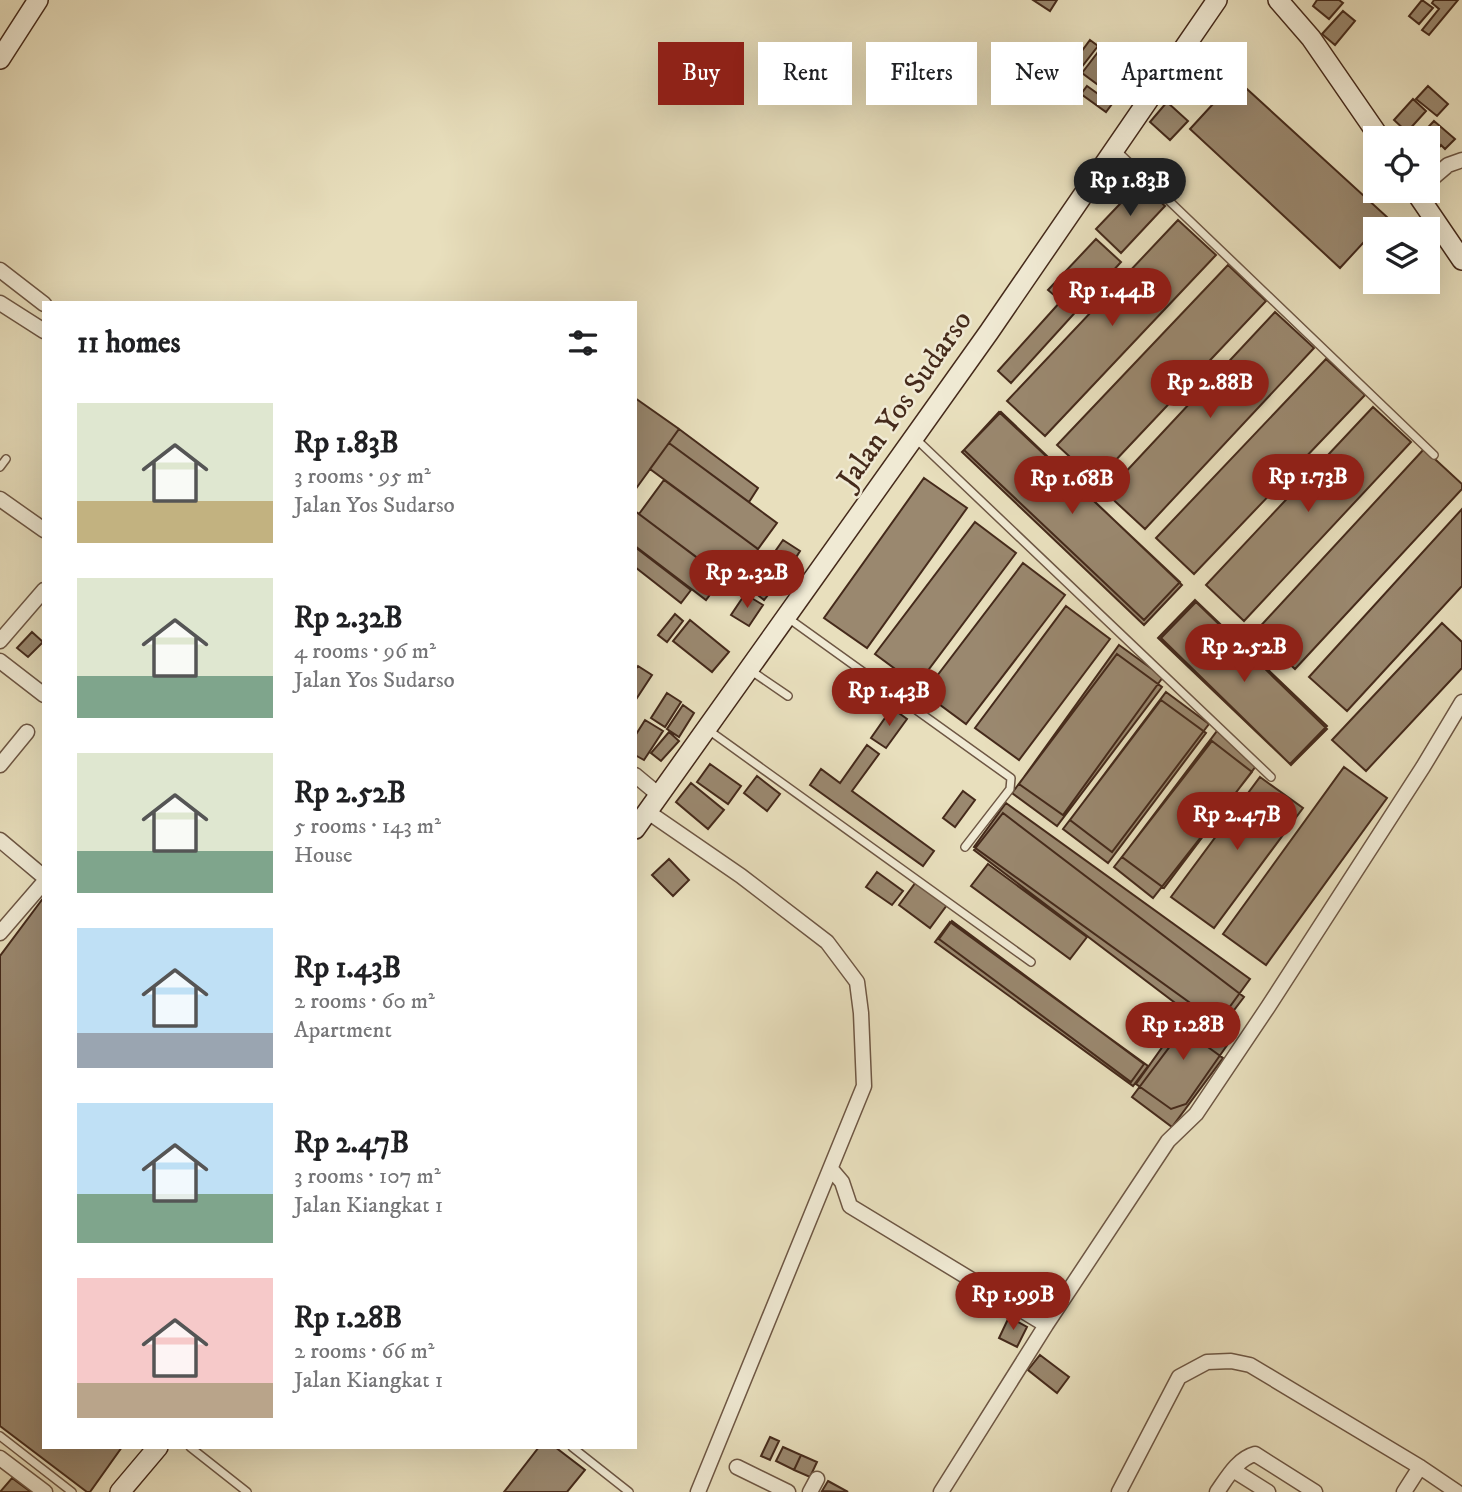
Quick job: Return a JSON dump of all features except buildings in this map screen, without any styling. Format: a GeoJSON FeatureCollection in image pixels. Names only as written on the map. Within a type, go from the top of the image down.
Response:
{"type":"FeatureCollection","features":[{"type":"Feature","properties":{"kind":"street"},"geometry":{"type":"LineString","coordinates":[[0,59],[38,0]]}},
{"type":"Feature","properties":{"kind":"street","name":"Jalan Yos Sudarso"},"geometry":{"type":"LineString","coordinates":[[637,826],[788,618],[913,436],[989,332],[1217,0]]}},
{"type":"Feature","properties":{"kind":"street"},"geometry":{"type":"LineString","coordinates":[[1278,0],[1311,38],[1372,126]]}},
{"type":"Feature","properties":{"kind":"street"},"geometry":{"type":"LineString","coordinates":[[1440,172],[1448,165],[1462,160]]}},
{"type":"Feature","properties":{"kind":"street"},"geometry":{"type":"LineString","coordinates":[[1427,203],[1462,260]]}},
{"type":"Feature","properties":{"kind":"street"},"geometry":{"type":"LineString","coordinates":[[0,270],[42,302]]}},
{"type":"Feature","properties":{"kind":"street"},"geometry":{"type":"LineString","coordinates":[[0,303],[42,330]]}},
{"type":"Feature","properties":{"kind":"street"},"geometry":{"type":"LineString","coordinates":[[0,499],[42,529]]}},
{"type":"Feature","properties":{"kind":"street"},"geometry":{"type":"LineString","coordinates":[[0,641],[42,592]]}},
{"type":"Feature","properties":{"kind":"street"},"geometry":{"type":"LineString","coordinates":[[0,661],[42,693]]}},
{"type":"Feature","properties":{"kind":"street"},"geometry":{"type":"LineString","coordinates":[[940,1492],[1168,1141],[1196,1114],[1261,1018],[1462,702]]}},
{"type":"Feature","properties":{"kind":"street"},"geometry":{"type":"LineString","coordinates":[[0,765],[27,732]]}},
{"type":"Feature","properties":{"kind":"street"},"geometry":{"type":"LineString","coordinates":[[637,778],[653,803],[741,876],[827,942],[857,982],[861,1013],[864,1086],[698,1492]]}},
{"type":"Feature","properties":{"kind":"street"},"geometry":{"type":"LineString","coordinates":[[0,840],[42,877]]}},
{"type":"Feature","properties":{"kind":"street"},"geometry":{"type":"LineString","coordinates":[[0,933],[42,881]]}},
{"type":"Feature","properties":{"kind":"street"},"geometry":{"type":"LineString","coordinates":[[831,1170],[842,1182],[850,1206],[1046,1325]]}},
{"type":"Feature","properties":{"kind":"street"},"geometry":{"type":"LineString","coordinates":[[1119,1492],[1179,1377],[1207,1362],[1231,1361],[1250,1365],[1457,1492]]}},
{"type":"Feature","properties":{"kind":"street"},"geometry":{"type":"LineString","coordinates":[[120,1492],[156,1449]]}},
{"type":"Feature","properties":{"kind":"street"},"geometry":{"type":"LineString","coordinates":[[1217,1492],[1233,1470],[1248,1456],[1255,1454],[1315,1492]]}},
{"type":"Feature","properties":{"kind":"street"},"geometry":{"type":"LineString","coordinates":[[0,1458],[45,1492]]}},
{"type":"Feature","properties":{"kind":"street"},"geometry":{"type":"LineString","coordinates":[[737,1467],[788,1492]]}},
{"type":"Feature","properties":{"kind":"street"},"geometry":{"type":"LineString","coordinates":[[1404,1492],[1420,1467]]}},
{"type":"Feature","properties":{"kind":"street"},"geometry":{"type":"LineString","coordinates":[[1233,1470],[1268,1492]]}},
{"type":"Feature","properties":{"kind":"lane"},"geometry":{"type":"LineString","coordinates":[[1115,149],[1434,455]]}},
{"type":"Feature","properties":{"kind":"lane"},"geometry":{"type":"LineString","coordinates":[[913,436],[1271,777]]}},
{"type":"Feature","properties":{"kind":"lane"},"geometry":{"type":"LineString","coordinates":[[0,467],[6,459]]}},
{"type":"Feature","properties":{"kind":"lane"},"geometry":{"type":"LineString","coordinates":[[788,618],[1011,778],[1010,789],[965,847]]}},
{"type":"Feature","properties":{"kind":"lane"},"geometry":{"type":"LineString","coordinates":[[750,669],[788,696]]}},
{"type":"Feature","properties":{"kind":"lane"},"geometry":{"type":"LineString","coordinates":[[706,729],[1031,962]]}},
{"type":"Feature","properties":{"kind":"lane"},"geometry":{"type":"LineString","coordinates":[[0,1436],[72,1492]]}},
{"type":"Feature","properties":{"kind":"lane"},"geometry":{"type":"LineString","coordinates":[[193,1449],[247,1492]]}},
{"type":"Feature","properties":{"kind":"lane"},"geometry":{"type":"LineString","coordinates":[[575,1449],[629,1492]]}}]}
